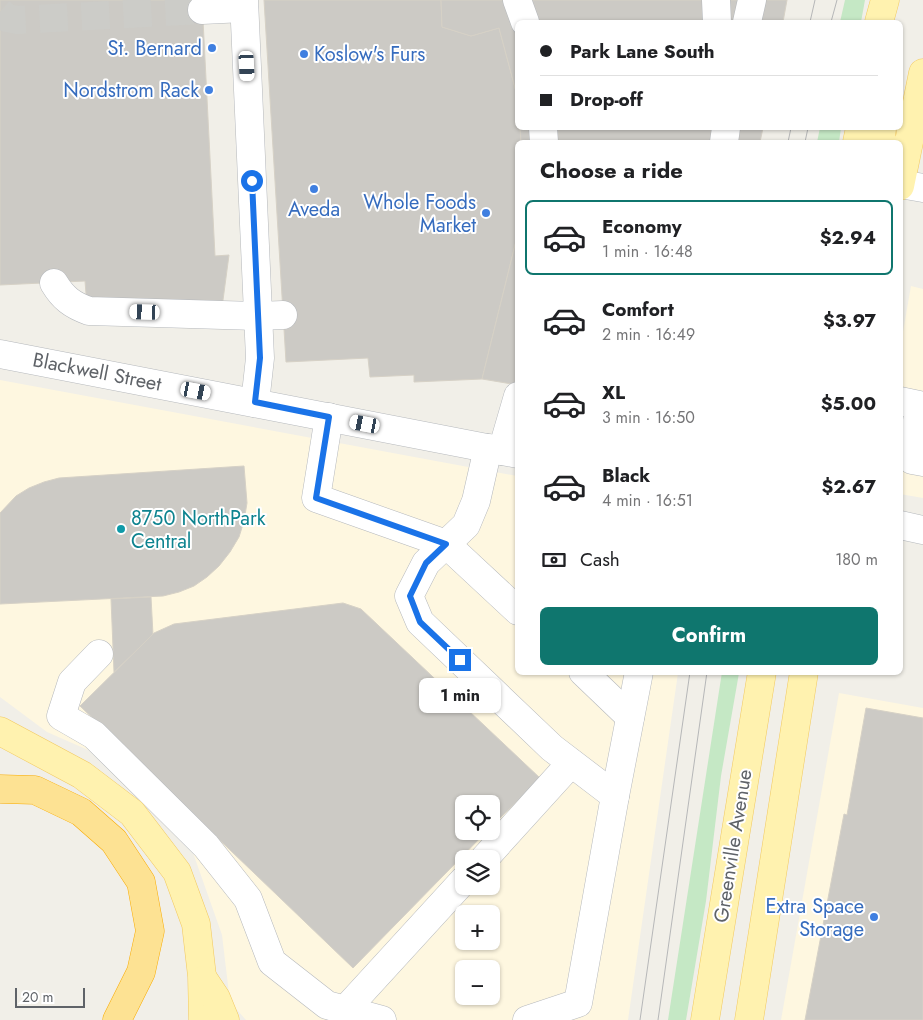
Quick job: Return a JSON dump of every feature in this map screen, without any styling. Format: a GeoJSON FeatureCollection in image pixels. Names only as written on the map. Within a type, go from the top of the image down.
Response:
{"type":"FeatureCollection","features":[{"type":"Feature","properties":{"kind":"highway"},"geometry":{"type":"LineString","coordinates":[[0,789],[35,790],[82,812],[114,841],[141,882],[150,931],[141,972],[116,1020]]}},
{"type":"Feature","properties":{"kind":"main road"},"geometry":{"type":"LineString","coordinates":[[903,170],[923,74]]}},
{"type":"Feature","properties":{"kind":"main road","name":"Greenville Avenue"},"geometry":{"type":"LineString","coordinates":[[704,1020],[762,675]]}},
{"type":"Feature","properties":{"kind":"main road"},"geometry":{"type":"LineString","coordinates":[[749,1020],[804,675]]}},
{"type":"Feature","properties":{"kind":"main road"},"geometry":{"type":"LineString","coordinates":[[0,730],[82,775],[132,813],[177,872],[196,924],[202,976],[203,1020]]}},
{"type":"Feature","properties":{"kind":"main road"},"geometry":{"type":"LineString","coordinates":[[202,976],[216,998],[226,1020]]}},
{"type":"Feature","properties":{"kind":"street"},"geometry":{"type":"LineString","coordinates":[[517,0],[524,20]]}},
{"type":"Feature","properties":{"kind":"street"},"geometry":{"type":"LineString","coordinates":[[716,0],[717,20]]}},
{"type":"Feature","properties":{"kind":"street"},"geometry":{"type":"LineString","coordinates":[[747,20],[752,0]]}},
{"type":"Feature","properties":{"kind":"street"},"geometry":{"type":"LineString","coordinates":[[202,10],[244,4],[271,315],[260,358],[255,402]]}},
{"type":"Feature","properties":{"kind":"street"},"geometry":{"type":"LineString","coordinates":[[903,185],[923,188]]}},
{"type":"Feature","properties":{"kind":"street"},"geometry":{"type":"LineString","coordinates":[[54,283],[62,296],[74,306],[89,311],[271,315]]}},
{"type":"Feature","properties":{"kind":"street","name":"Blackwell Street"},"geometry":{"type":"LineString","coordinates":[[0,354],[329,417],[506,448]]}},
{"type":"Feature","properties":{"kind":"street"},"geometry":{"type":"LineString","coordinates":[[914,399],[912,460],[923,462]]}},
{"type":"Feature","properties":{"kind":"street"},"geometry":{"type":"LineString","coordinates":[[515,409],[506,448],[476,502],[466,525],[426,563],[410,596],[420,622],[552,748],[615,796]]}},
{"type":"Feature","properties":{"kind":"street"},"geometry":{"type":"LineString","coordinates":[[329,417],[316,498],[446,544],[515,608]]}},
{"type":"Feature","properties":{"kind":"street"},"geometry":{"type":"LineString","coordinates":[[903,526],[923,530]]}},
{"type":"Feature","properties":{"kind":"street"},"geometry":{"type":"LineString","coordinates":[[99,654],[72,682],[61,716],[94,735],[206,846],[248,899],[272,962],[327,1005],[382,1020]]}},
{"type":"Feature","properties":{"kind":"street"},"geometry":{"type":"LineString","coordinates":[[586,675],[630,717]]}},
{"type":"Feature","properties":{"kind":"street"},"geometry":{"type":"LineString","coordinates":[[528,1020],[578,1003],[638,675]]}},
{"type":"Feature","properties":{"kind":"street"},"geometry":{"type":"LineString","coordinates":[[485,850],[572,763]]}},
{"type":"Feature","properties":{"kind":"street"},"geometry":{"type":"LineString","coordinates":[[345,1010],[429,904],[455,886]]}},
{"type":"Feature","properties":{"kind":"shaded area"},"geometry":{"type":"Polygon","coordinates":[[[911,286],[923,289],[923,498],[903,495],[903,332],[911,286]]]}},
{"type":"Feature","properties":{"kind":"shaded area"},"geometry":{"type":"Polygon","coordinates":[[[0,380],[515,476],[515,675],[678,675],[628,1020],[246,1020],[230,1002],[222,935],[192,850],[104,757],[47,732],[0,697],[0,380]]]}},
{"type":"Feature","properties":{"kind":"shaded area","name":"Extra Space Storage"},"geometry":{"type":"Polygon","coordinates":[[[839,693],[923,708],[923,1020],[781,1020],[839,693]]]}},
{"type":"Feature","properties":{"kind":"green space"},"geometry":{"type":"Polygon","coordinates":[[[845,0],[865,0],[861,20],[840,20],[845,0]]]}},
{"type":"Feature","properties":{"kind":"green space"},"geometry":{"type":"Polygon","coordinates":[[[820,130],[841,130],[839,140],[817,140],[820,130]]]}},
{"type":"Feature","properties":{"kind":"green space"},"geometry":{"type":"Polygon","coordinates":[[[722,675],[739,675],[721,776],[706,901],[686,1020],[668,1020],[722,675]]]}},
{"type":"Feature","properties":{"kind":"building"},"geometry":{"type":"Polygon","coordinates":[[[0,0],[202,0],[215,256],[229,255],[221,315],[87,306],[85,281],[0,285],[0,0]]]}},
{"type":"Feature","properties":{"kind":"building"},"geometry":{"type":"Polygon","coordinates":[[[264,0],[441,0],[442,27],[471,36],[499,28],[515,88],[515,130],[520,130],[521,140],[515,140],[515,245],[482,379],[414,382],[414,375],[370,377],[368,358],[286,362],[264,0]]]}},
{"type":"Feature","properties":{"kind":"building"},"geometry":{"type":"Polygon","coordinates":[[[441,0],[787,0],[783,20],[515,20],[515,88],[499,28],[471,36],[442,27],[441,0]]]}},
{"type":"Feature","properties":{"kind":"building"},"geometry":{"type":"Polygon","coordinates":[[[520,130],[763,130],[760,140],[521,140],[520,130]]]}},
{"type":"Feature","properties":{"kind":"building"},"geometry":{"type":"Polygon","coordinates":[[[515,245],[515,384],[482,379],[515,245]]]}},
{"type":"Feature","properties":{"kind":"building","name":"8750 NorthPark Central"},"geometry":{"type":"Polygon","coordinates":[[[244,466],[247,503],[239,537],[219,566],[194,586],[163,596],[0,604],[0,513],[16,496],[29,488],[59,478],[244,466]]]}},
{"type":"Feature","properties":{"kind":"building"},"geometry":{"type":"Polygon","coordinates":[[[151,597],[153,635],[114,672],[111,599],[151,597]]]}},
{"type":"Feature","properties":{"kind":"building"},"geometry":{"type":"Polygon","coordinates":[[[343,603],[361,609],[540,778],[500,818],[500,795],[455,795],[455,840],[478,840],[468,850],[455,850],[455,864],[353,968],[80,706],[154,633],[174,624],[343,603]]]}},
{"type":"Feature","properties":{"kind":"building","name":"Extra Space Storage"},"geometry":{"type":"Polygon","coordinates":[[[866,708],[923,718],[923,1020],[805,1020],[844,814],[847,815],[866,708]]]}},
{"type":"Feature","properties":{"kind":"tunnel"},"geometry":{"type":"LineString","coordinates":[[0,12],[7,18],[17,20],[202,10]]}},
{"type":"Feature","properties":{"kind":"tram line"},"geometry":{"type":"LineString","coordinates":[[810,20],[815,0]]}},
{"type":"Feature","properties":{"kind":"tram line"},"geometry":{"type":"LineString","coordinates":[[832,20],[837,0]]}},
{"type":"Feature","properties":{"kind":"tram line"},"geometry":{"type":"LineString","coordinates":[[788,140],[791,130]]}},
{"type":"Feature","properties":{"kind":"tram line"},"geometry":{"type":"LineString","coordinates":[[805,140],[808,130]]}},
{"type":"Feature","properties":{"kind":"tram line"},"geometry":{"type":"LineString","coordinates":[[640,1020],[690,675]]}},
{"type":"Feature","properties":{"kind":"tram line"},"geometry":{"type":"LineString","coordinates":[[658,1020],[707,675]]}},
{"type":"Feature","properties":{"kind":"place","name":"St. Bernard"},"geometry":{"type":"Point","coordinates":[212,48]}},
{"type":"Feature","properties":{"kind":"place","name":"Koslow's Furs"},"geometry":{"type":"Point","coordinates":[304,54]}},
{"type":"Feature","properties":{"kind":"place","name":"Nordstrom Rack"},"geometry":{"type":"Point","coordinates":[209,90]}},
{"type":"Feature","properties":{"kind":"place","name":"Aveda"},"geometry":{"type":"Point","coordinates":[314,189]}},
{"type":"Feature","properties":{"kind":"place","name":"Whole Foods Market"},"geometry":{"type":"Point","coordinates":[486,213]}},
{"type":"Feature","properties":{"kind":"place","name":"8750 NorthPark Central"},"geometry":{"type":"Point","coordinates":[121,529]}},
{"type":"Feature","properties":{"kind":"place","name":"Extra Space Storage"},"geometry":{"type":"Point","coordinates":[874,917]}},
{"type":"Feature","properties":{"kind":"route"},"geometry":{"type":"LineString","coordinates":[[252,181],[260,358],[255,402],[329,417],[316,498],[446,544],[426,563],[410,596],[420,622],[460,660]]}}]}
